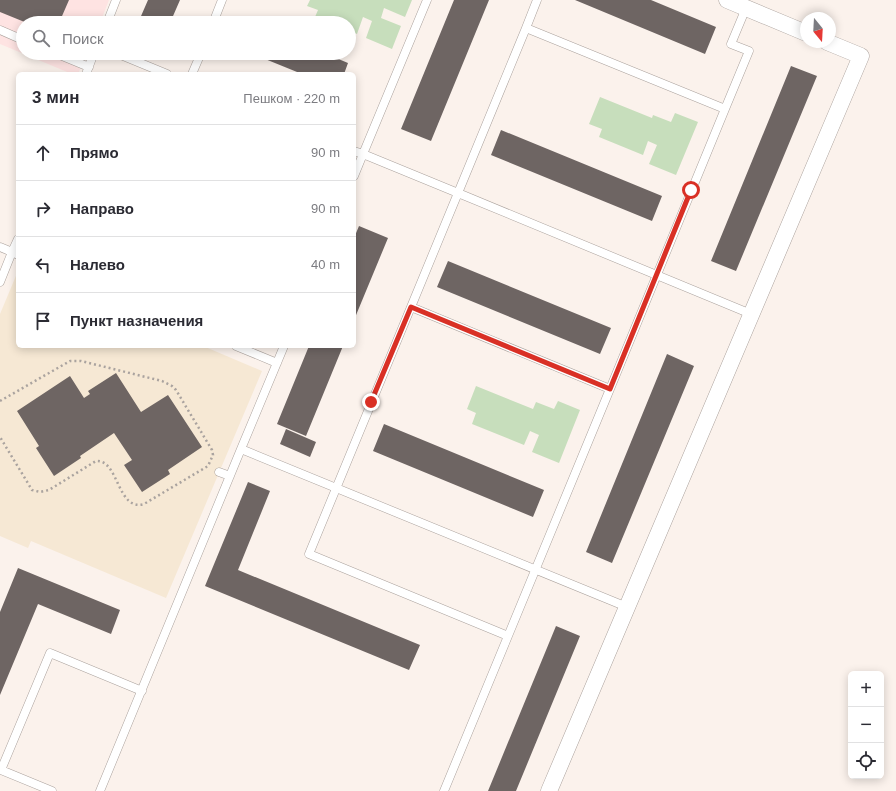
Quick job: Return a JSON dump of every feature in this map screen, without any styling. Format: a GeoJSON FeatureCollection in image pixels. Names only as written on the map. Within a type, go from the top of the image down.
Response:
{"type":"FeatureCollection","features":[{"type":"Feature","properties":{"kind":"street"},"geometry":{"type":"LineString","coordinates":[[727,0],[800,30]]}},
{"type":"Feature","properties":{"kind":"street"},"geometry":{"type":"LineString","coordinates":[[549,791],[861,56],[836,46]]}},
{"type":"Feature","properties":{"kind":"lane"},"geometry":{"type":"LineString","coordinates":[[110,16],[116,0]]}},
{"type":"Feature","properties":{"kind":"lane"},"geometry":{"type":"LineString","coordinates":[[216,16],[222,0]]}},
{"type":"Feature","properties":{"kind":"lane"},"geometry":{"type":"LineString","coordinates":[[356,171],[427,0]]}},
{"type":"Feature","properties":{"kind":"lane"},"geometry":{"type":"LineString","coordinates":[[508,636],[309,554],[537,0]]}},
{"type":"Feature","properties":{"kind":"lane"},"geometry":{"type":"LineString","coordinates":[[444,791],[749,51],[731,44],[746,8]]}},
{"type":"Feature","properties":{"kind":"lane"},"geometry":{"type":"LineString","coordinates":[[526,28],[725,110]]}},
{"type":"Feature","properties":{"kind":"lane"},"geometry":{"type":"LineString","coordinates":[[0,30],[16,37]]}},
{"type":"Feature","properties":{"kind":"lane"},"geometry":{"type":"LineString","coordinates":[[68,60],[87,70],[91,60]]}},
{"type":"Feature","properties":{"kind":"lane"},"geometry":{"type":"LineString","coordinates":[[133,60],[162,72]]}},
{"type":"Feature","properties":{"kind":"lane"},"geometry":{"type":"LineString","coordinates":[[193,72],[198,60]]}},
{"type":"Feature","properties":{"kind":"lane"},"geometry":{"type":"LineString","coordinates":[[356,152],[752,314]]}},
{"type":"Feature","properties":{"kind":"lane"},"geometry":{"type":"LineString","coordinates":[[0,247],[15,254],[0,282]]}},
{"type":"Feature","properties":{"kind":"lane"},"geometry":{"type":"LineString","coordinates":[[411,307],[610,389]]}},
{"type":"Feature","properties":{"kind":"lane"},"geometry":{"type":"LineString","coordinates":[[241,348],[277,363]]}},
{"type":"Feature","properties":{"kind":"lane"},"geometry":{"type":"LineString","coordinates":[[100,791],[283,348]]}},
{"type":"Feature","properties":{"kind":"lane"},"geometry":{"type":"LineString","coordinates":[[241,449],[627,607]]}},
{"type":"Feature","properties":{"kind":"lane"},"geometry":{"type":"LineString","coordinates":[[219,472],[230,476]]}},
{"type":"Feature","properties":{"kind":"lane"},"geometry":{"type":"LineString","coordinates":[[52,791],[1,770],[50,653],[142,691]]}},
{"type":"Feature","properties":{"kind":"path"},"geometry":{"type":"LineString","coordinates":[[0,401],[70,361],[82,361],[162,381],[172,386],[176,390],[212,450],[213,455],[208,466],[144,504],[138,506],[127,500],[107,466],[101,462],[96,462],[49,490],[40,492],[32,490],[0,437]]}},
{"type":"Feature","properties":{"kind":"shaded area"},"geometry":{"type":"Polygon","coordinates":[[[0,0],[109,0],[103,16],[16,16],[16,51],[0,44],[0,0]]]}},
{"type":"Feature","properties":{"kind":"shaded area"},"geometry":{"type":"Polygon","coordinates":[[[38,60],[84,60],[79,72],[67,72],[38,60]]]}},
{"type":"Feature","properties":{"kind":"shaded area"},"geometry":{"type":"Polygon","coordinates":[[[16,276],[16,348],[208,348],[262,371],[166,598],[31,541],[28,548],[0,536],[0,314],[16,276]]]}},
{"type":"Feature","properties":{"kind":"green space"},"geometry":{"type":"Polygon","coordinates":[[[310,0],[412,0],[405,17],[384,8],[381,18],[401,26],[392,49],[366,38],[372,21],[363,17],[357,34],[356,16],[315,16],[318,10],[307,6],[310,0]]]}},
{"type":"Feature","properties":{"kind":"green space"},"geometry":{"type":"Polygon","coordinates":[[[600,97],[652,118],[653,115],[671,122],[675,113],[698,122],[676,175],[649,164],[657,145],[648,141],[643,155],[599,137],[602,129],[589,124],[600,97]]]}},
{"type":"Feature","properties":{"kind":"green space"},"geometry":{"type":"Polygon","coordinates":[[[476,386],[533,409],[536,402],[554,409],[558,401],[580,410],[559,463],[532,452],[539,435],[530,431],[524,445],[472,424],[476,413],[467,409],[476,386]]]}},
{"type":"Feature","properties":{"kind":"building"},"geometry":{"type":"Polygon","coordinates":[[[0,0],[69,0],[62,16],[16,16],[16,19],[0,12],[0,0]]]}},
{"type":"Feature","properties":{"kind":"building"},"geometry":{"type":"Polygon","coordinates":[[[148,0],[180,0],[173,16],[141,16],[148,0]]]}},
{"type":"Feature","properties":{"kind":"building"},"geometry":{"type":"Polygon","coordinates":[[[454,0],[489,0],[431,141],[401,129],[454,0]]]}},
{"type":"Feature","properties":{"kind":"building"},"geometry":{"type":"Polygon","coordinates":[[[575,0],[651,0],[716,27],[705,54],[575,0]]]}},
{"type":"Feature","properties":{"kind":"building"},"geometry":{"type":"Polygon","coordinates":[[[267,60],[341,60],[348,63],[345,72],[297,72],[267,60]]]}},
{"type":"Feature","properties":{"kind":"building"},"geometry":{"type":"Polygon","coordinates":[[[791,66],[817,76],[736,271],[711,261],[791,66]]]}},
{"type":"Feature","properties":{"kind":"building"},"geometry":{"type":"Polygon","coordinates":[[[501,130],[662,196],[652,221],[491,155],[501,130]]]}},
{"type":"Feature","properties":{"kind":"building"},"geometry":{"type":"Polygon","coordinates":[[[359,226],[388,238],[356,315],[356,233],[359,226]]]}},
{"type":"Feature","properties":{"kind":"building"},"geometry":{"type":"Polygon","coordinates":[[[448,261],[611,328],[600,354],[437,287],[448,261]]]}},
{"type":"Feature","properties":{"kind":"building"},"geometry":{"type":"Polygon","coordinates":[[[308,348],[342,348],[306,436],[277,424],[308,348]]]}},
{"type":"Feature","properties":{"kind":"building"},"geometry":{"type":"Polygon","coordinates":[[[667,354],[694,366],[612,563],[586,552],[667,354]]]}},
{"type":"Feature","properties":{"kind":"building"},"geometry":{"type":"Polygon","coordinates":[[[116,373],[141,412],[168,395],[202,447],[168,470],[170,474],[142,492],[124,465],[132,460],[114,433],[54,476],[36,448],[39,446],[17,411],[70,376],[84,398],[90,394],[88,391],[116,373]]]}},
{"type":"Feature","properties":{"kind":"building"},"geometry":{"type":"Polygon","coordinates":[[[384,424],[544,490],[533,517],[373,451],[384,424]]]}},
{"type":"Feature","properties":{"kind":"building"},"geometry":{"type":"Polygon","coordinates":[[[286,429],[316,442],[310,457],[280,444],[286,429]]]}},
{"type":"Feature","properties":{"kind":"building"},"geometry":{"type":"Polygon","coordinates":[[[248,482],[270,491],[238,570],[420,645],[409,670],[205,586],[248,482]]]}},
{"type":"Feature","properties":{"kind":"building"},"geometry":{"type":"Polygon","coordinates":[[[18,568],[120,610],[111,634],[38,604],[0,695],[0,612],[18,568]]]}},
{"type":"Feature","properties":{"kind":"building"},"geometry":{"type":"Polygon","coordinates":[[[556,626],[580,636],[516,791],[488,791],[556,626]]]}},
{"type":"Feature","properties":{"kind":"route"},"geometry":{"type":"LineString","coordinates":[[371,402],[411,307],[610,389],[691,190]]}}]}
